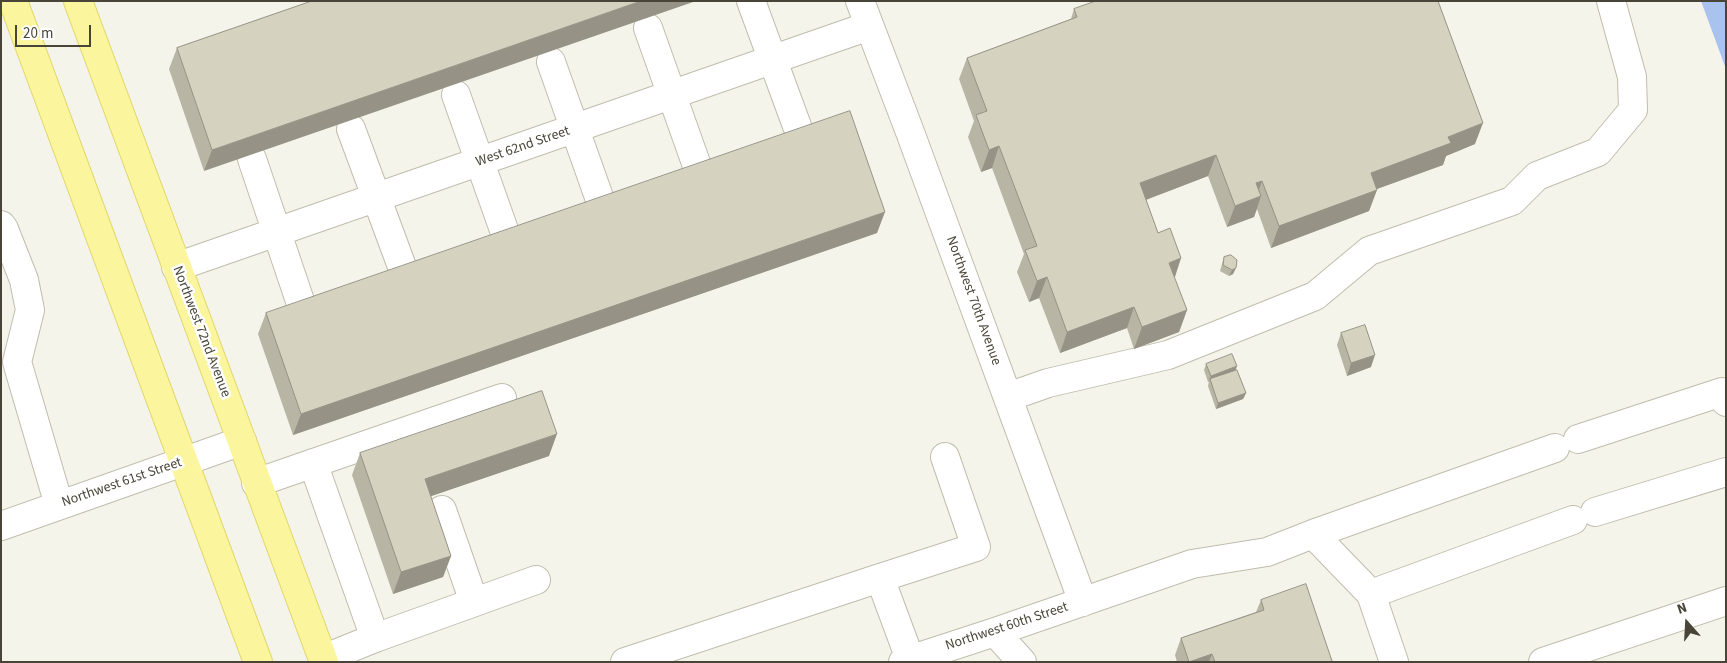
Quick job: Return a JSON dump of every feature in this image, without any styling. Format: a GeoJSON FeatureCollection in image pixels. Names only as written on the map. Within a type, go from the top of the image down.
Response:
{"type":"FeatureCollection","features":[{"type":"Feature","properties":{"kind":"main road"},"geometry":{"type":"LineString","coordinates":[[13,1],[258,662]]}},
{"type":"Feature","properties":{"kind":"main road","name":"Northwest 72nd Avenue"},"geometry":{"type":"LineString","coordinates":[[78,1],[323,660]]}},
{"type":"Feature","properties":{"kind":"street"},"geometry":{"type":"LineString","coordinates":[[751,1],[797,126]]}},
{"type":"Feature","properties":{"kind":"street","name":"Northwest 70th Avenue"},"geometry":{"type":"LineString","coordinates":[[860,1],[1083,602]]}},
{"type":"Feature","properties":{"kind":"street"},"geometry":{"type":"LineString","coordinates":[[1008,396],[1048,383],[1168,356],[1315,296],[1369,252],[1512,201],[1537,176],[1598,152],[1633,110],[1632,77],[1611,1]]}},
{"type":"Feature","properties":{"kind":"street","name":"West 62nd Street"},"geometry":{"type":"LineString","coordinates":[[176,267],[869,26]]}},
{"type":"Feature","properties":{"kind":"street"},"geometry":{"type":"LineString","coordinates":[[648,28],[697,166]]}},
{"type":"Feature","properties":{"kind":"street"},"geometry":{"type":"LineString","coordinates":[[551,62],[599,197]]}},
{"type":"Feature","properties":{"kind":"street"},"geometry":{"type":"LineString","coordinates":[[456,94],[504,230]]}},
{"type":"Feature","properties":{"kind":"street"},"geometry":{"type":"LineString","coordinates":[[351,129],[401,264]]}},
{"type":"Feature","properties":{"kind":"street"},"geometry":{"type":"LineString","coordinates":[[252,159],[300,301]]}},
{"type":"Feature","properties":{"kind":"street"},"geometry":{"type":"LineString","coordinates":[[1,225],[24,280],[30,310],[17,362],[59,505]]}},
{"type":"Feature","properties":{"kind":"street","name":"Northwest 60th Street"},"geometry":{"type":"LineString","coordinates":[[906,660],[995,632],[1192,564],[1267,552],[1567,444],[1722,392],[1726,402]]}},
{"type":"Feature","properties":{"kind":"street"},"geometry":{"type":"LineString","coordinates":[[256,483],[502,398]]}},
{"type":"Feature","properties":{"kind":"street","name":"Northwest 61st Street"},"geometry":{"type":"LineString","coordinates":[[1,526],[242,441]]}},
{"type":"Feature","properties":{"kind":"street"},"geometry":{"type":"LineString","coordinates":[[625,662],[976,547],[946,457]]}},
{"type":"Feature","properties":{"kind":"street"},"geometry":{"type":"LineString","coordinates":[[312,463],[375,638]]}},
{"type":"Feature","properties":{"kind":"street"},"geometry":{"type":"LineString","coordinates":[[1371,594],[1584,516],[1726,472]]}},
{"type":"Feature","properties":{"kind":"street"},"geometry":{"type":"LineString","coordinates":[[442,510],[474,602]]}},
{"type":"Feature","properties":{"kind":"street"},"geometry":{"type":"LineString","coordinates":[[1313,534],[1371,594],[1394,662]]}},
{"type":"Feature","properties":{"kind":"street"},"geometry":{"type":"LineString","coordinates":[[880,578],[906,660]]}},
{"type":"Feature","properties":{"kind":"street"},"geometry":{"type":"LineString","coordinates":[[323,660],[375,638],[536,580]]}},
{"type":"Feature","properties":{"kind":"street"},"geometry":{"type":"LineString","coordinates":[[1543,662],[1726,601]]}},
{"type":"Feature","properties":{"kind":"street"},"geometry":{"type":"LineString","coordinates":[[995,632],[997,662]]}},
{"type":"Feature","properties":{"kind":"street"},"geometry":{"type":"LineString","coordinates":[[995,632],[1022,662]]}},
{"type":"Feature","properties":{"kind":"water"},"geometry":{"type":"Polygon","coordinates":[[[1701,1],[1726,1],[1726,69],[1701,1]]]}},
{"type":"Feature","properties":{"kind":"building"},"geometry":{"type":"Polygon","coordinates":[[[312,1],[641,1],[212,150],[177,48],[312,1]]]}},
{"type":"Feature","properties":{"kind":"building"},"geometry":{"type":"Polygon","coordinates":[[[1096,1],[1438,1],[1483,123],[1448,137],[1451,143],[1371,173],[1377,190],[1279,226],[1262,181],[1256,183],[1261,196],[1235,206],[1216,155],[1140,183],[1158,233],[1170,228],[1181,258],[1169,263],[1187,310],[1142,327],[1134,307],[1067,332],[1047,277],[1037,281],[1025,250],[1037,246],[999,146],[989,150],[976,115],[987,111],[967,58],[1077,17],[1074,9],[1096,1]]]}},
{"type":"Feature","properties":{"kind":"building"},"geometry":{"type":"Polygon","coordinates":[[[850,111],[885,212],[301,414],[266,313],[850,111]]]}},
{"type":"Feature","properties":{"kind":"building"},"geometry":{"type":"Polygon","coordinates":[[[1231,255],[1237,260],[1236,268],[1232,270],[1223,265],[1224,257],[1231,255]]]}},
{"type":"Feature","properties":{"kind":"building"},"geometry":{"type":"Polygon","coordinates":[[[1365,325],[1375,355],[1351,363],[1341,333],[1365,325]]]}},
{"type":"Feature","properties":{"kind":"building"},"geometry":{"type":"Polygon","coordinates":[[[1232,354],[1237,366],[1211,376],[1206,364],[1232,354]]]}},
{"type":"Feature","properties":{"kind":"building"},"geometry":{"type":"Polygon","coordinates":[[[1237,370],[1246,393],[1218,403],[1210,379],[1237,370]]]}},
{"type":"Feature","properties":{"kind":"building"},"geometry":{"type":"Polygon","coordinates":[[[542,391],[557,434],[425,479],[451,556],[401,572],[360,453],[542,391]]]}},
{"type":"Feature","properties":{"kind":"building"},"geometry":{"type":"Polygon","coordinates":[[[1306,584],[1332,661],[1215,662],[1212,654],[1189,662],[1181,638],[1264,610],[1261,600],[1306,584]]]}}]}
